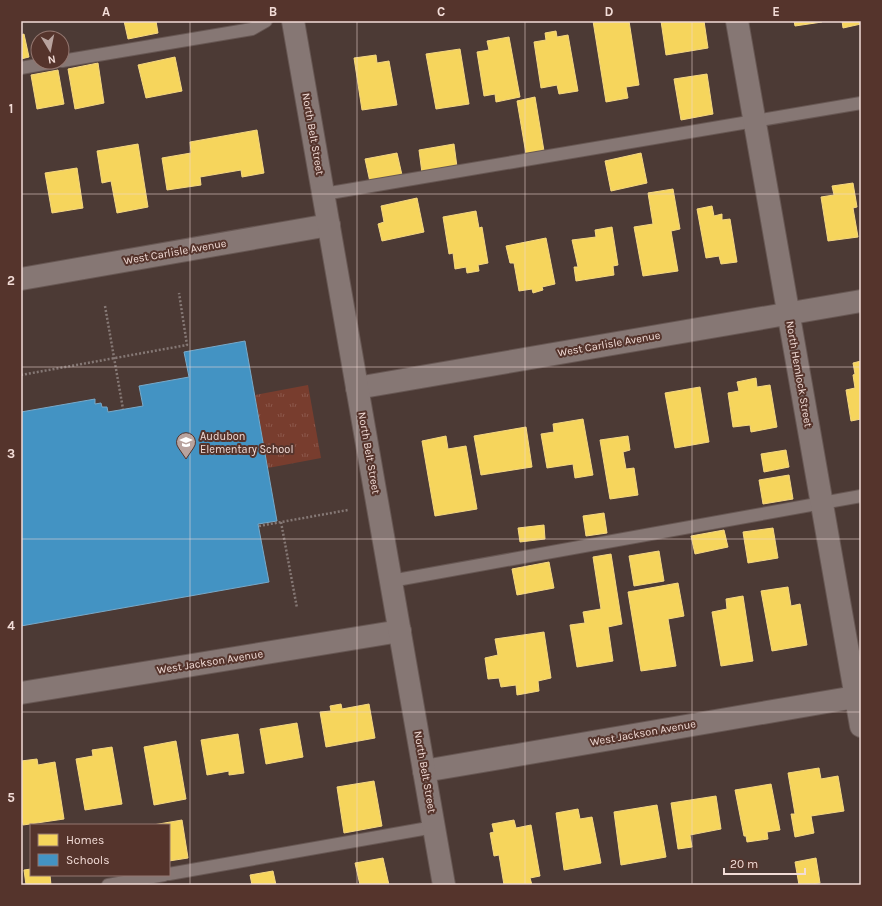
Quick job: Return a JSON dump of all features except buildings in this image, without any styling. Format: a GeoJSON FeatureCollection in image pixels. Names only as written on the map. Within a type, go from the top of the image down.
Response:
{"type":"FeatureCollection","features":[{"type":"Feature","properties":{"kind":"street","name":"North Belt Street"},"geometry":{"type":"LineString","coordinates":[[293,21],[444,885]]}},
{"type":"Feature","properties":{"kind":"street","name":"North Hemlock Street"},"geometry":{"type":"LineString","coordinates":[[738,21],[822,503],[858,696],[861,726]]}},
{"type":"Feature","properties":{"kind":"street","name":"West Carlisle Avenue"},"geometry":{"type":"LineString","coordinates":[[21,279],[329,225]]}},
{"type":"Feature","properties":{"kind":"street","name":"West Carlisle Avenue"},"geometry":{"type":"LineString","coordinates":[[357,388],[861,301]]}},
{"type":"Feature","properties":{"kind":"street","name":"West Jackson Avenue"},"geometry":{"type":"LineString","coordinates":[[21,693],[400,630]]}},
{"type":"Feature","properties":{"kind":"street","name":"West Jackson Avenue"},"geometry":{"type":"LineString","coordinates":[[424,771],[858,696]]}},
{"type":"Feature","properties":{"kind":"lane"},"geometry":{"type":"LineString","coordinates":[[70,60],[252,29],[266,21]]}},
{"type":"Feature","properties":{"kind":"lane"},"geometry":{"type":"LineString","coordinates":[[324,194],[861,103]]}},
{"type":"Feature","properties":{"kind":"lane"},"geometry":{"type":"LineString","coordinates":[[391,581],[861,496]]}},
{"type":"Feature","properties":{"kind":"lane"},"geometry":{"type":"LineString","coordinates":[[170,874],[434,827]]}},
{"type":"Feature","properties":{"kind":"lane"},"geometry":{"type":"LineString","coordinates":[[108,885],[158,876]]}},
{"type":"Feature","properties":{"kind":"path"},"geometry":{"type":"LineString","coordinates":[[21,375],[188,345],[179,293]]}},
{"type":"Feature","properties":{"kind":"path"},"geometry":{"type":"LineString","coordinates":[[105,306],[124,409]]}},
{"type":"Feature","properties":{"kind":"path"},"geometry":{"type":"LineString","coordinates":[[259,526],[348,510]]}},
{"type":"Feature","properties":{"kind":"path"},"geometry":{"type":"LineString","coordinates":[[281,522],[297,608]]}},
{"type":"Feature","properties":{"kind":"green space"},"geometry":{"type":"Polygon","coordinates":[[[308,385],[321,458],[268,468],[255,395],[308,385]]]}},
{"type":"Feature","properties":{"kind":"place","name":"Audubon Elementary School"},"geometry":{"type":"Point","coordinates":[186,459]}}]}
